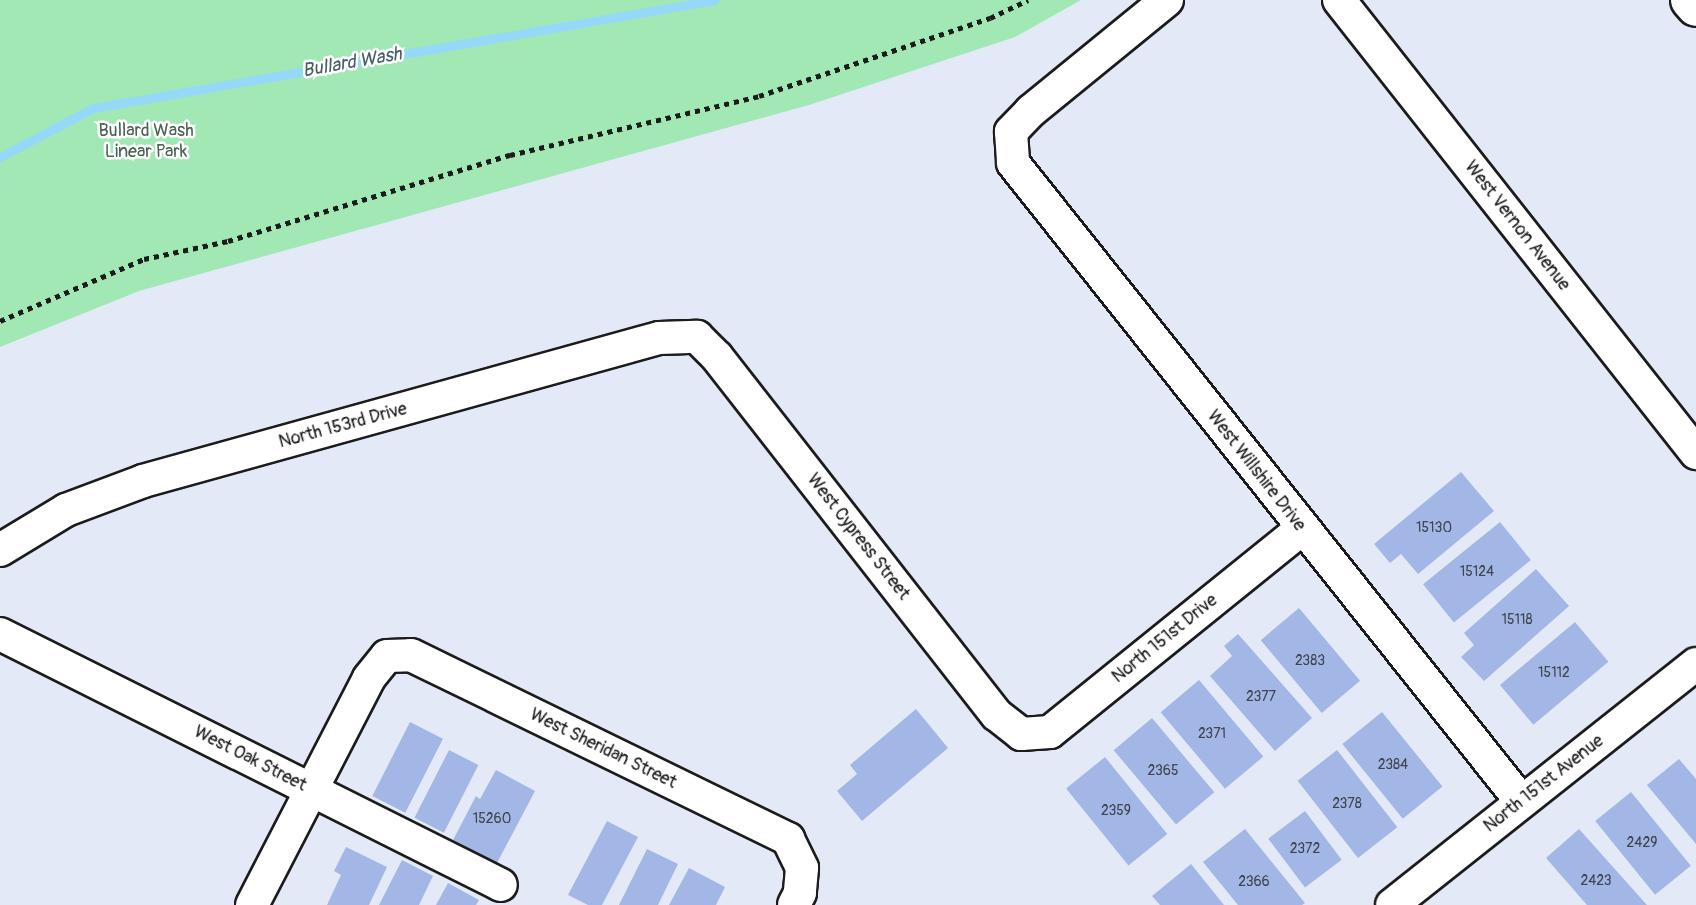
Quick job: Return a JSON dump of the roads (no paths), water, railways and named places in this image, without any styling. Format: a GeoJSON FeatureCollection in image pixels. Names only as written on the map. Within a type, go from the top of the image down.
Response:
{"type":"FeatureCollection","features":[{"type":"Feature","properties":{"kind":"main road"},"geometry":{"type":"LineString","coordinates":[[1690,0],[1696,7]]}},
{"type":"Feature","properties":{"kind":"street","name":"West Willshire Drive"},"geometry":{"type":"LineString","coordinates":[[1167,0],[1031,111],[1011,132],[1013,163],[1521,801]]}},
{"type":"Feature","properties":{"kind":"street","name":"West Vernon Avenue"},"geometry":{"type":"LineString","coordinates":[[1339,0],[1696,453]]}},
{"type":"Feature","properties":{"kind":"street","name":"North 153rd Drive"},"geometry":{"type":"LineString","coordinates":[[0,550],[66,510],[143,481],[659,338],[697,337]]}},
{"type":"Feature","properties":{"kind":"street","name":"West Cypress Street"},"geometry":{"type":"LineString","coordinates":[[697,337],[717,357],[997,715],[1021,734]]}},
{"type":"Feature","properties":{"kind":"street","name":"North 151st Drive"},"geometry":{"type":"LineString","coordinates":[[1021,734],[1050,732],[1302,528]]}},
{"type":"Feature","properties":{"kind":"street","name":"West Oak Street"},"geometry":{"type":"LineString","coordinates":[[0,634],[501,885]]}},
{"type":"Feature","properties":{"kind":"street","name":"West Sheridan Street"},"geometry":{"type":"LineString","coordinates":[[311,790],[369,678],[387,656],[411,655],[788,839],[802,868],[800,893],[793,905]]}},
{"type":"Feature","properties":{"kind":"street","name":"North 151st Avenue"},"geometry":{"type":"LineString","coordinates":[[1392,905],[1696,664]]}},
{"type":"Feature","properties":{"kind":"street"},"geometry":{"type":"LineString","coordinates":[[252,905],[311,790]]}},
{"type":"Feature","properties":{"kind":"waterway","name":"Bullard Wash"},"geometry":{"type":"LineString","coordinates":[[0,157],[93,108],[715,0]]}},
{"type":"Feature","properties":{"kind":"park label","name":"Bullard Wash Linear Park"},"geometry":{"type":"Point","coordinates":[146,142]}}]}
